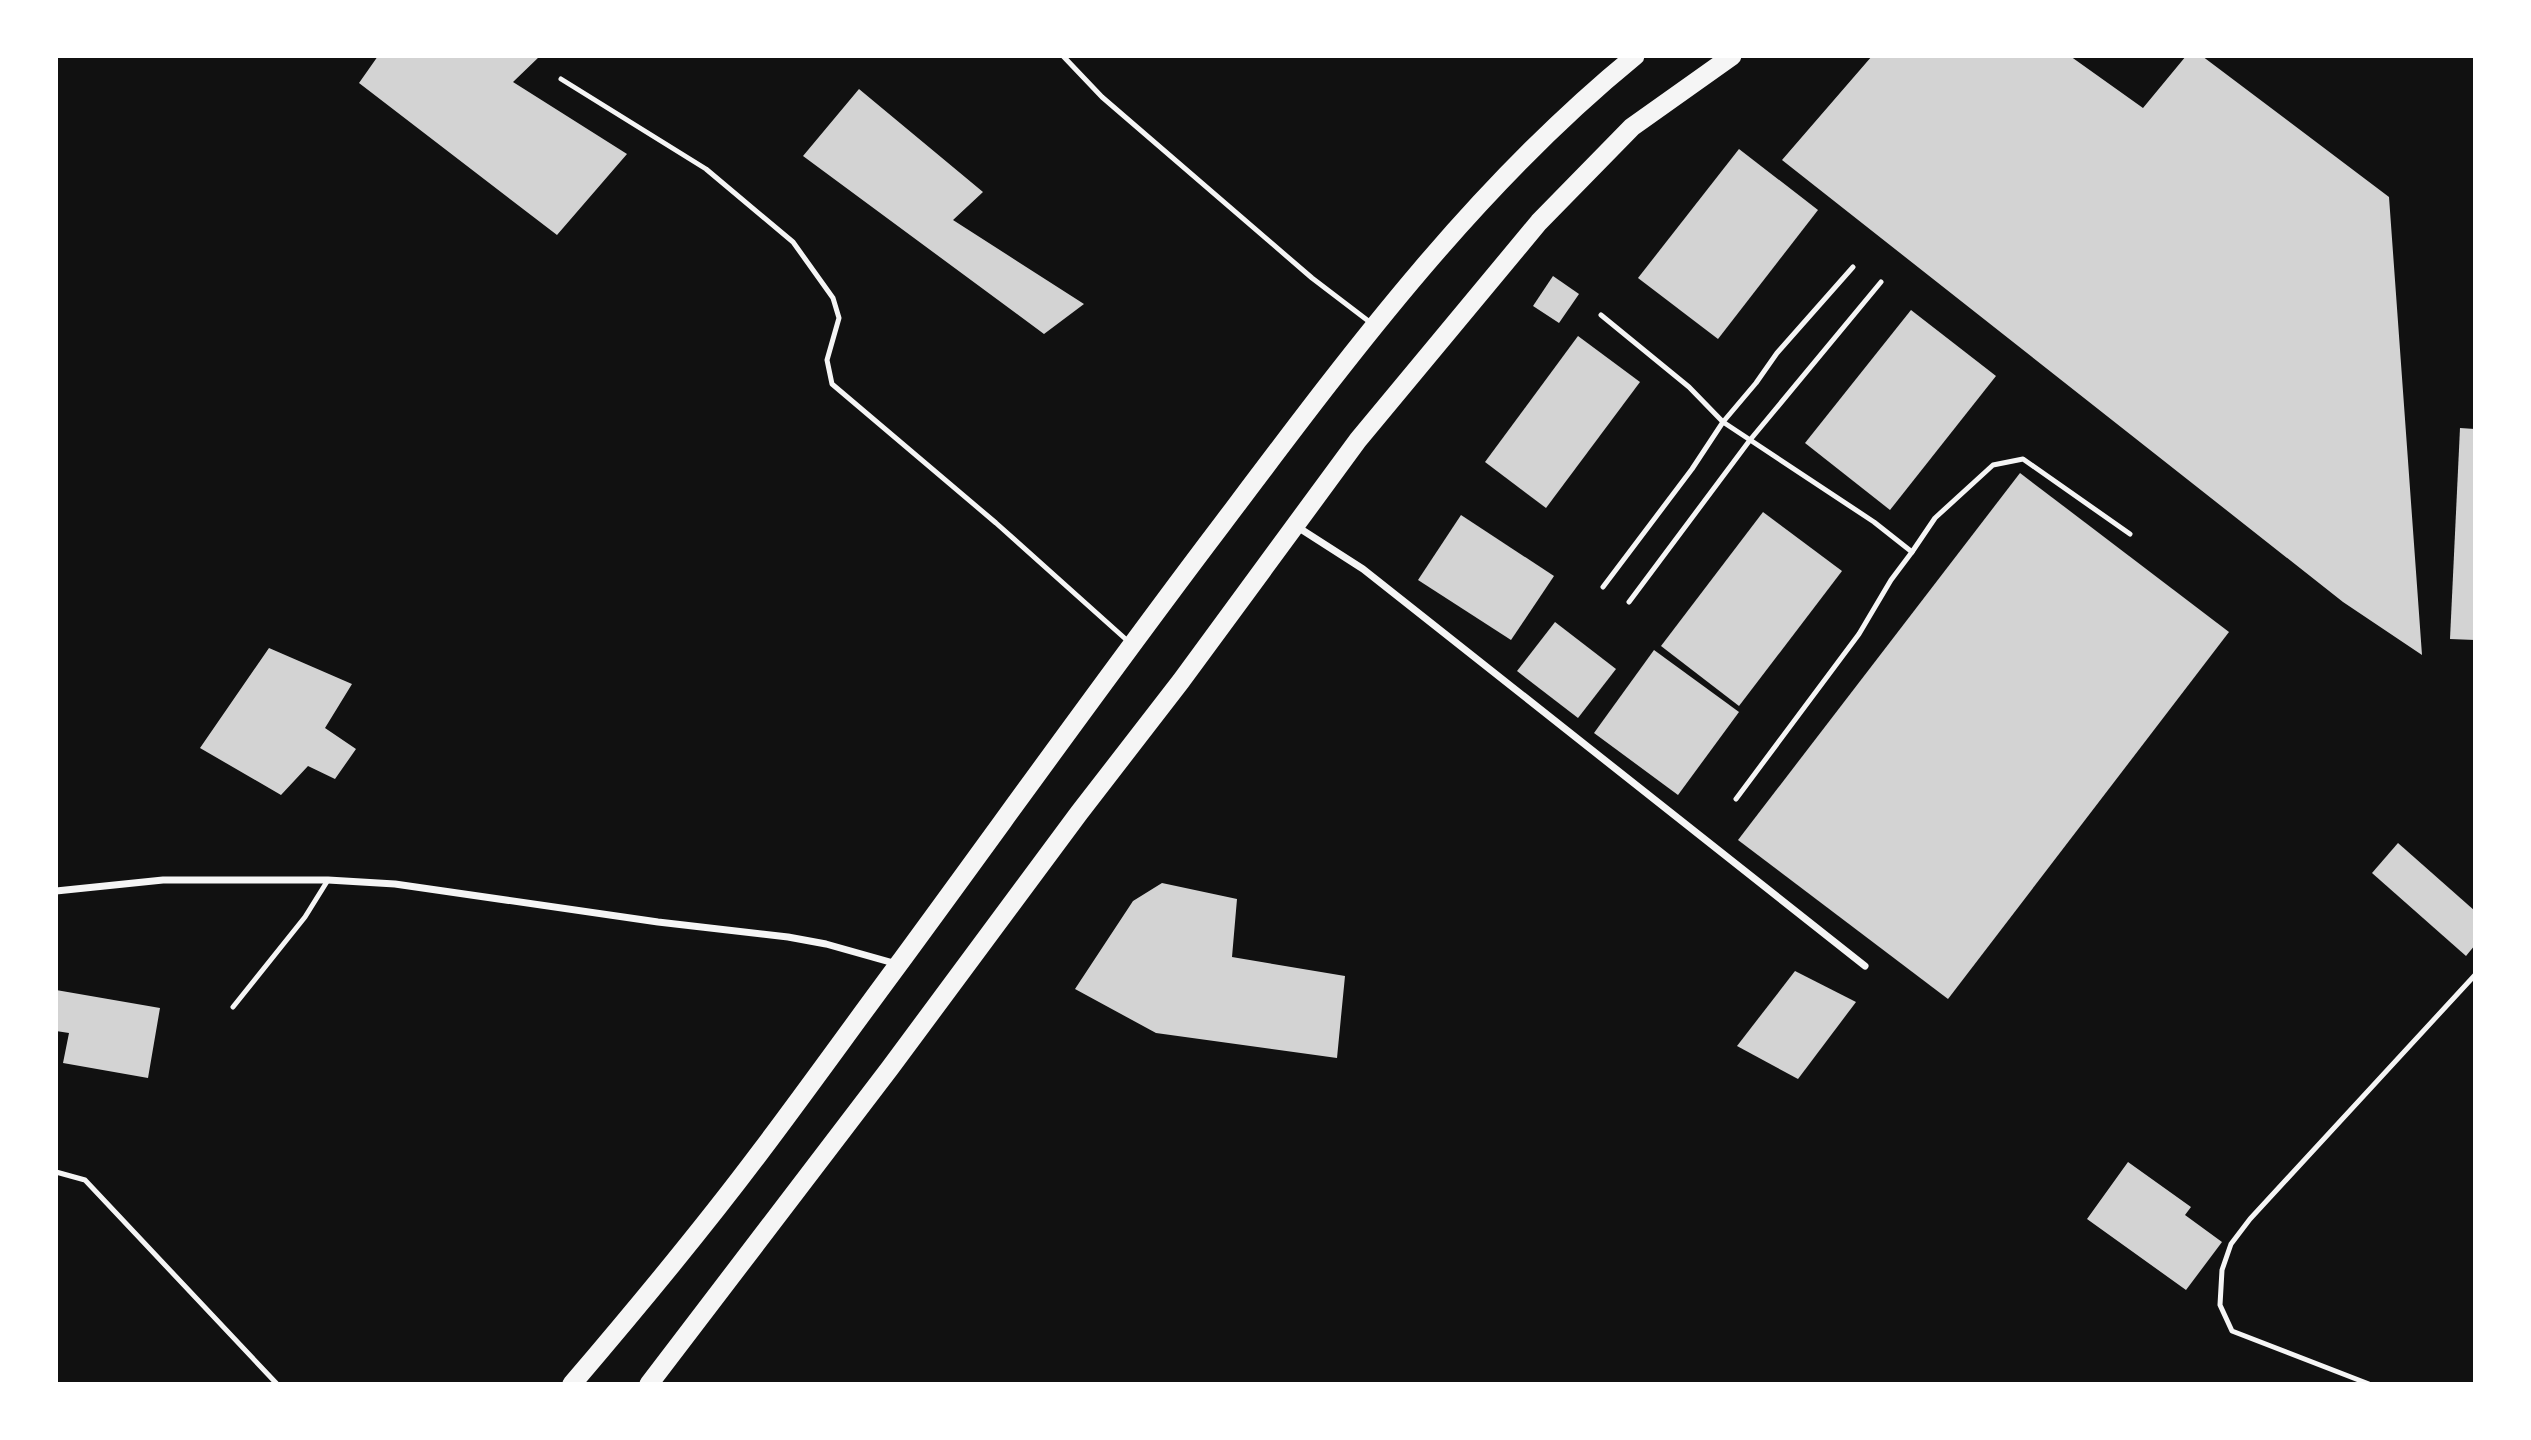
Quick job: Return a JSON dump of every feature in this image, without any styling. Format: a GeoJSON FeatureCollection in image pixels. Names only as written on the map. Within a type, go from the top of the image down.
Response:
{"type":"FeatureCollection","features":[{"type":"Feature","properties":{"kind":"highway"},"geometry":{"type":"LineString","coordinates":[[572,1384],[649,1294],[760,1153],[1132,645],[1313,402],[1374,325],[1474,209],[1529,151],[1590,93],[1635,56]]}},
{"type":"Feature","properties":{"kind":"highway"},"geometry":{"type":"LineString","coordinates":[[649,1384],[1181,681],[1358,440],[1539,222],[1632,127],[1732,56]]}},
{"type":"Feature","properties":{"kind":"street"},"geometry":{"type":"LineString","coordinates":[[1295,525],[1363,569],[1865,966]]}},
{"type":"Feature","properties":{"kind":"street"},"geometry":{"type":"LineString","coordinates":[[56,891],[163,880],[328,880],[395,884],[645,920],[788,937],[826,944],[898,964]]}},
{"type":"Feature","properties":{"kind":"lane"},"geometry":{"type":"LineString","coordinates":[[1063,56],[1102,97],[1312,278],[1374,325]]}},
{"type":"Feature","properties":{"kind":"lane"},"geometry":{"type":"LineString","coordinates":[[561,79],[706,169],[793,242],[833,298],[839,318],[827,360],[832,384],[996,523],[1132,645]]}},
{"type":"Feature","properties":{"kind":"lane"},"geometry":{"type":"LineString","coordinates":[[1604,587],[1723,422],[1777,353],[1853,267]]}},
{"type":"Feature","properties":{"kind":"lane"},"geometry":{"type":"LineString","coordinates":[[1629,602],[1750,440],[1881,282]]}},
{"type":"Feature","properties":{"kind":"lane"},"geometry":{"type":"LineString","coordinates":[[1601,315],[1689,387],[1723,422],[1874,522],[1912,552]]}},
{"type":"Feature","properties":{"kind":"lane"},"geometry":{"type":"LineString","coordinates":[[1736,799],[1859,634],[1891,580],[1935,518],[1993,465],[2023,458],[2130,534]]}},
{"type":"Feature","properties":{"kind":"lane"},"geometry":{"type":"LineString","coordinates":[[233,1007],[305,917],[328,880]]}},
{"type":"Feature","properties":{"kind":"lane"},"geometry":{"type":"LineString","coordinates":[[2369,1384],[2232,1331],[2220,1305],[2222,1270],[2231,1244],[2250,1219],[2475,975]]}},
{"type":"Feature","properties":{"kind":"lane"},"geometry":{"type":"LineString","coordinates":[[56,1172],[85,1180],[277,1384]]}},
{"type":"Feature","properties":{"kind":"building"},"geometry":{"type":"Polygon","coordinates":[[[378,56],[540,56],[513,82],[627,154],[557,235],[359,83],[378,56]]]}},
{"type":"Feature","properties":{"kind":"building"},"geometry":{"type":"Polygon","coordinates":[[[1872,56],[2070,56],[2143,108],[2186,56],[2202,56],[2389,197],[2422,655],[2343,602],[1782,160],[1872,56]]]}},
{"type":"Feature","properties":{"kind":"building"},"geometry":{"type":"Polygon","coordinates":[[[859,89],[983,192],[953,220],[1084,304],[1044,334],[803,156],[859,89]]]}},
{"type":"Feature","properties":{"kind":"building"},"geometry":{"type":"Polygon","coordinates":[[[1739,149],[1818,210],[1718,339],[1638,278],[1739,149]]]}},
{"type":"Feature","properties":{"kind":"building"},"geometry":{"type":"Polygon","coordinates":[[[1553,276],[1579,294],[1559,323],[1533,306],[1553,276]]]}},
{"type":"Feature","properties":{"kind":"building"},"geometry":{"type":"Polygon","coordinates":[[[1911,310],[1996,376],[1890,510],[1805,443],[1911,310]]]}},
{"type":"Feature","properties":{"kind":"building"},"geometry":{"type":"Polygon","coordinates":[[[1578,336],[1640,382],[1546,508],[1485,462],[1578,336]]]}},
{"type":"Feature","properties":{"kind":"building"},"geometry":{"type":"Polygon","coordinates":[[[2460,428],[2475,429],[2475,640],[2450,639],[2460,428]]]}},
{"type":"Feature","properties":{"kind":"building"},"geometry":{"type":"Polygon","coordinates":[[[2020,473],[2229,632],[1948,999],[1738,840],[2020,473]]]}},
{"type":"Feature","properties":{"kind":"building"},"geometry":{"type":"Polygon","coordinates":[[[1763,512],[1842,571],[1739,706],[1661,646],[1763,512]]]}},
{"type":"Feature","properties":{"kind":"building"},"geometry":{"type":"Polygon","coordinates":[[[1461,515],[1554,576],[1511,640],[1418,580],[1461,515]]]}},
{"type":"Feature","properties":{"kind":"building"},"geometry":{"type":"Polygon","coordinates":[[[1555,622],[1616,669],[1578,718],[1517,671],[1555,622]]]}},
{"type":"Feature","properties":{"kind":"building"},"geometry":{"type":"Polygon","coordinates":[[[269,648],[352,684],[325,728],[356,749],[335,779],[308,766],[281,795],[200,748],[269,648]]]}},
{"type":"Feature","properties":{"kind":"building"},"geometry":{"type":"Polygon","coordinates":[[[1654,650],[1739,712],[1678,795],[1594,733],[1654,650]]]}},
{"type":"Feature","properties":{"kind":"building"},"geometry":{"type":"Polygon","coordinates":[[[2398,843],[2475,911],[2475,945],[2466,956],[2372,873],[2398,843]]]}},
{"type":"Feature","properties":{"kind":"building"},"geometry":{"type":"Polygon","coordinates":[[[1162,883],[1237,899],[1232,957],[1345,976],[1337,1058],[1156,1033],[1075,989],[1133,901],[1162,883]]]}},
{"type":"Feature","properties":{"kind":"building"},"geometry":{"type":"Polygon","coordinates":[[[1795,971],[1856,1002],[1798,1079],[1737,1046],[1795,971]]]}},
{"type":"Feature","properties":{"kind":"building"},"geometry":{"type":"Polygon","coordinates":[[[56,990],[160,1008],[148,1078],[63,1063],[69,1033],[56,1031],[56,990]]]}},
{"type":"Feature","properties":{"kind":"building"},"geometry":{"type":"Polygon","coordinates":[[[2128,1162],[2191,1207],[2185,1215],[2222,1242],[2186,1290],[2087,1219],[2128,1162]]]}}]}
